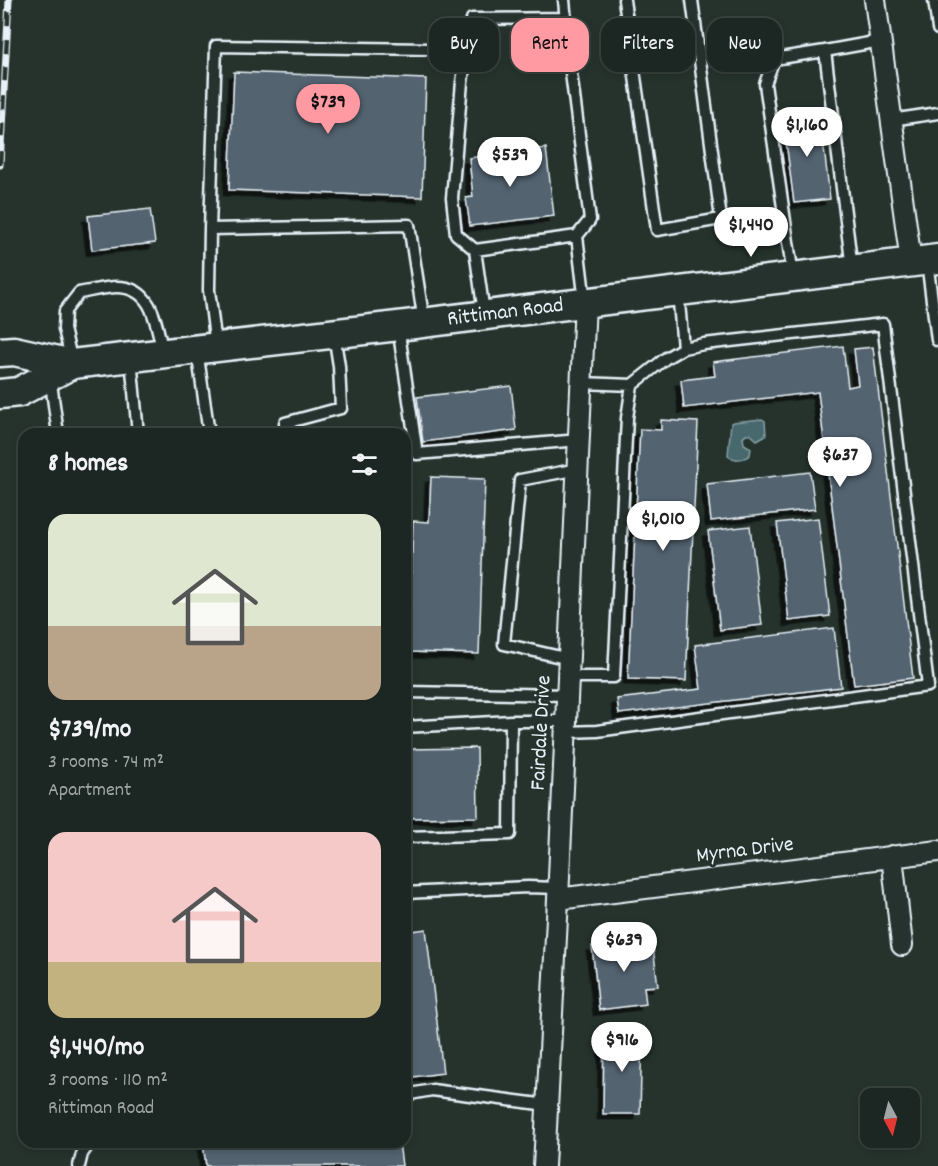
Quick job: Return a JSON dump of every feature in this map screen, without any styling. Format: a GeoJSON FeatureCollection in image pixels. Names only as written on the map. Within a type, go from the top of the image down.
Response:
{"type":"FeatureCollection","features":[{"type":"Feature","properties":{"kind":"main road","name":"Rittiman Road"},"geometry":{"type":"LineString","coordinates":[[6,395],[61,370],[130,357],[925,260]]}},
{"type":"Feature","properties":{"kind":"main road","name":"Rittiman Road"},"geometry":{"type":"LineString","coordinates":[[0,352],[14,351],[61,370]]}},
{"type":"Feature","properties":{"kind":"street"},"geometry":{"type":"LineString","coordinates":[[875,0],[891,120],[925,260]]}},
{"type":"Feature","properties":{"kind":"street","name":"Fairdale Drive"},"geometry":{"type":"LineString","coordinates":[[544,1166],[585,302]]}},
{"type":"Feature","properties":{"kind":"street","name":"Myrna Drive"},"geometry":{"type":"LineString","coordinates":[[558,893],[938,850]]}},
{"type":"Feature","properties":{"kind":"street"},"geometry":{"type":"LineString","coordinates":[[892,856],[902,945]]}},
{"type":"Feature","properties":{"kind":"lane"},"geometry":{"type":"LineString","coordinates":[[564,0],[566,18]]}},
{"type":"Feature","properties":{"kind":"lane"},"geometry":{"type":"LineString","coordinates":[[624,0],[657,230],[721,219],[692,0]]}},
{"type":"Feature","properties":{"kind":"lane"},"geometry":{"type":"LineString","coordinates":[[934,0],[938,29]]}},
{"type":"Feature","properties":{"kind":"lane"},"geometry":{"type":"LineString","coordinates":[[484,314],[475,250],[456,234],[452,198],[462,82],[472,19],[511,19]]}},
{"type":"Feature","properties":{"kind":"lane"},"geometry":{"type":"LineString","coordinates":[[793,276],[765,84],[774,59],[880,41]]}},
{"type":"Feature","properties":{"kind":"lane"},"geometry":{"type":"LineString","coordinates":[[209,428],[207,348],[216,46],[429,49]]}},
{"type":"Feature","properties":{"kind":"lane"},"geometry":{"type":"LineString","coordinates":[[825,51],[852,269]]}},
{"type":"Feature","properties":{"kind":"lane"},"geometry":{"type":"LineString","coordinates":[[475,250],[577,236],[590,220],[571,72]]}},
{"type":"Feature","properties":{"kind":"lane"},"geometry":{"type":"LineString","coordinates":[[891,120],[938,113]]}},
{"type":"Feature","properties":{"kind":"lane"},"geometry":{"type":"LineString","coordinates":[[210,230],[409,225],[417,454],[579,440]]}},
{"type":"Feature","properties":{"kind":"lane"},"geometry":{"type":"LineString","coordinates":[[577,236],[585,302]]}},
{"type":"Feature","properties":{"kind":"lane"},"geometry":{"type":"LineString","coordinates":[[925,260],[938,340]]}},
{"type":"Feature","properties":{"kind":"lane"},"geometry":{"type":"LineString","coordinates":[[58,428],[65,311],[79,293],[117,287],[138,291],[152,308],[163,354]]}},
{"type":"Feature","properties":{"kind":"lane"},"geometry":{"type":"LineString","coordinates":[[678,291],[683,348]]}},
{"type":"Feature","properties":{"kind":"lane"},"geometry":{"type":"LineString","coordinates":[[411,727],[511,721],[597,730],[928,686],[883,324],[683,348],[666,358],[632,385],[582,383]]}},
{"type":"Feature","properties":{"kind":"lane"},"geometry":{"type":"LineString","coordinates":[[285,428],[285,423],[341,408],[339,366],[334,333]]}},
{"type":"Feature","properties":{"kind":"lane"},"geometry":{"type":"LineString","coordinates":[[130,357],[137,428]]}},
{"type":"Feature","properties":{"kind":"lane"},"geometry":{"type":"LineString","coordinates":[[411,691],[568,677],[614,677],[627,418],[632,385]]}},
{"type":"Feature","properties":{"kind":"lane"},"geometry":{"type":"LineString","coordinates":[[568,677],[504,644],[520,480],[578,469]]}},
{"type":"Feature","properties":{"kind":"lane"},"geometry":{"type":"LineString","coordinates":[[411,837],[510,834],[511,721]]}},
{"type":"Feature","properties":{"kind":"lane"},"geometry":{"type":"LineString","coordinates":[[411,893],[528,887],[558,893]]}},
{"type":"Feature","properties":{"kind":"lane"},"geometry":{"type":"LineString","coordinates":[[411,1094],[432,1090],[547,1105]]}},
{"type":"Feature","properties":{"kind":"lane"},"geometry":{"type":"LineString","coordinates":[[79,1166],[86,1148]]}},
{"type":"Feature","properties":{"kind":"water"},"geometry":{"type":"Polygon","coordinates":[[[762,419],[765,421],[766,435],[757,440],[750,434],[743,437],[744,444],[751,448],[750,455],[738,459],[730,457],[728,455],[731,423],[762,419]]]}},
{"type":"Feature","properties":{"kind":"building"},"geometry":{"type":"Polygon","coordinates":[[[234,72],[426,79],[422,197],[229,190],[234,72]]]}},
{"type":"Feature","properties":{"kind":"building"},"geometry":{"type":"Polygon","coordinates":[[[820,114],[830,199],[794,203],[783,118],[820,114]]]}},
{"type":"Feature","properties":{"kind":"building"},"geometry":{"type":"Polygon","coordinates":[[[546,148],[554,216],[470,226],[466,198],[473,197],[469,158],[546,148]]]}},
{"type":"Feature","properties":{"kind":"building"},"geometry":{"type":"Polygon","coordinates":[[[150,209],[155,243],[92,250],[88,216],[150,209]]]}},
{"type":"Feature","properties":{"kind":"building"},"geometry":{"type":"Polygon","coordinates":[[[843,346],[848,387],[858,385],[854,349],[873,347],[913,678],[854,685],[818,392],[684,408],[681,380],[715,376],[713,362],[843,346]]]}},
{"type":"Feature","properties":{"kind":"building"},"geometry":{"type":"Polygon","coordinates":[[[511,386],[516,430],[423,442],[417,397],[511,386]]]}},
{"type":"Feature","properties":{"kind":"building"},"geometry":{"type":"Polygon","coordinates":[[[661,420],[698,422],[686,681],[628,679],[640,429],[661,430],[661,420]]]}},
{"type":"Feature","properties":{"kind":"building"},"geometry":{"type":"Polygon","coordinates":[[[810,472],[815,509],[711,521],[707,484],[810,472]]]}},
{"type":"Feature","properties":{"kind":"building"},"geometry":{"type":"Polygon","coordinates":[[[431,477],[485,479],[479,654],[411,652],[413,521],[429,522],[431,477]]]}},
{"type":"Feature","properties":{"kind":"building"},"geometry":{"type":"Polygon","coordinates":[[[818,518],[830,616],[789,621],[777,523],[818,518]]]}},
{"type":"Feature","properties":{"kind":"building"},"geometry":{"type":"Polygon","coordinates":[[[750,526],[762,625],[720,630],[708,531],[750,526]]]}},
{"type":"Feature","properties":{"kind":"building"},"geometry":{"type":"Polygon","coordinates":[[[834,628],[841,687],[619,714],[617,699],[701,689],[695,645],[834,628]]]}},
{"type":"Feature","properties":{"kind":"building"},"geometry":{"type":"Polygon","coordinates":[[[477,748],[478,817],[411,818],[411,749],[477,748]]]}},
{"type":"Feature","properties":{"kind":"building"},"geometry":{"type":"Polygon","coordinates":[[[426,929],[443,1073],[411,1077],[411,931],[426,929]]]}},
{"type":"Feature","properties":{"kind":"building"},"geometry":{"type":"Polygon","coordinates":[[[652,939],[658,986],[644,987],[646,1004],[599,1010],[592,946],[652,939]]]}},
{"type":"Feature","properties":{"kind":"building"},"geometry":{"type":"Polygon","coordinates":[[[604,1033],[642,1033],[640,1114],[603,1114],[604,1033]]]}},
{"type":"Feature","properties":{"kind":"building"},"geometry":{"type":"Polygon","coordinates":[[[204,1148],[400,1148],[402,1166],[206,1166],[204,1148]]]}},
{"type":"Feature","properties":{"kind":"railway"},"geometry":{"type":"LineString","coordinates":[[0,165],[9,0]]}}]}
